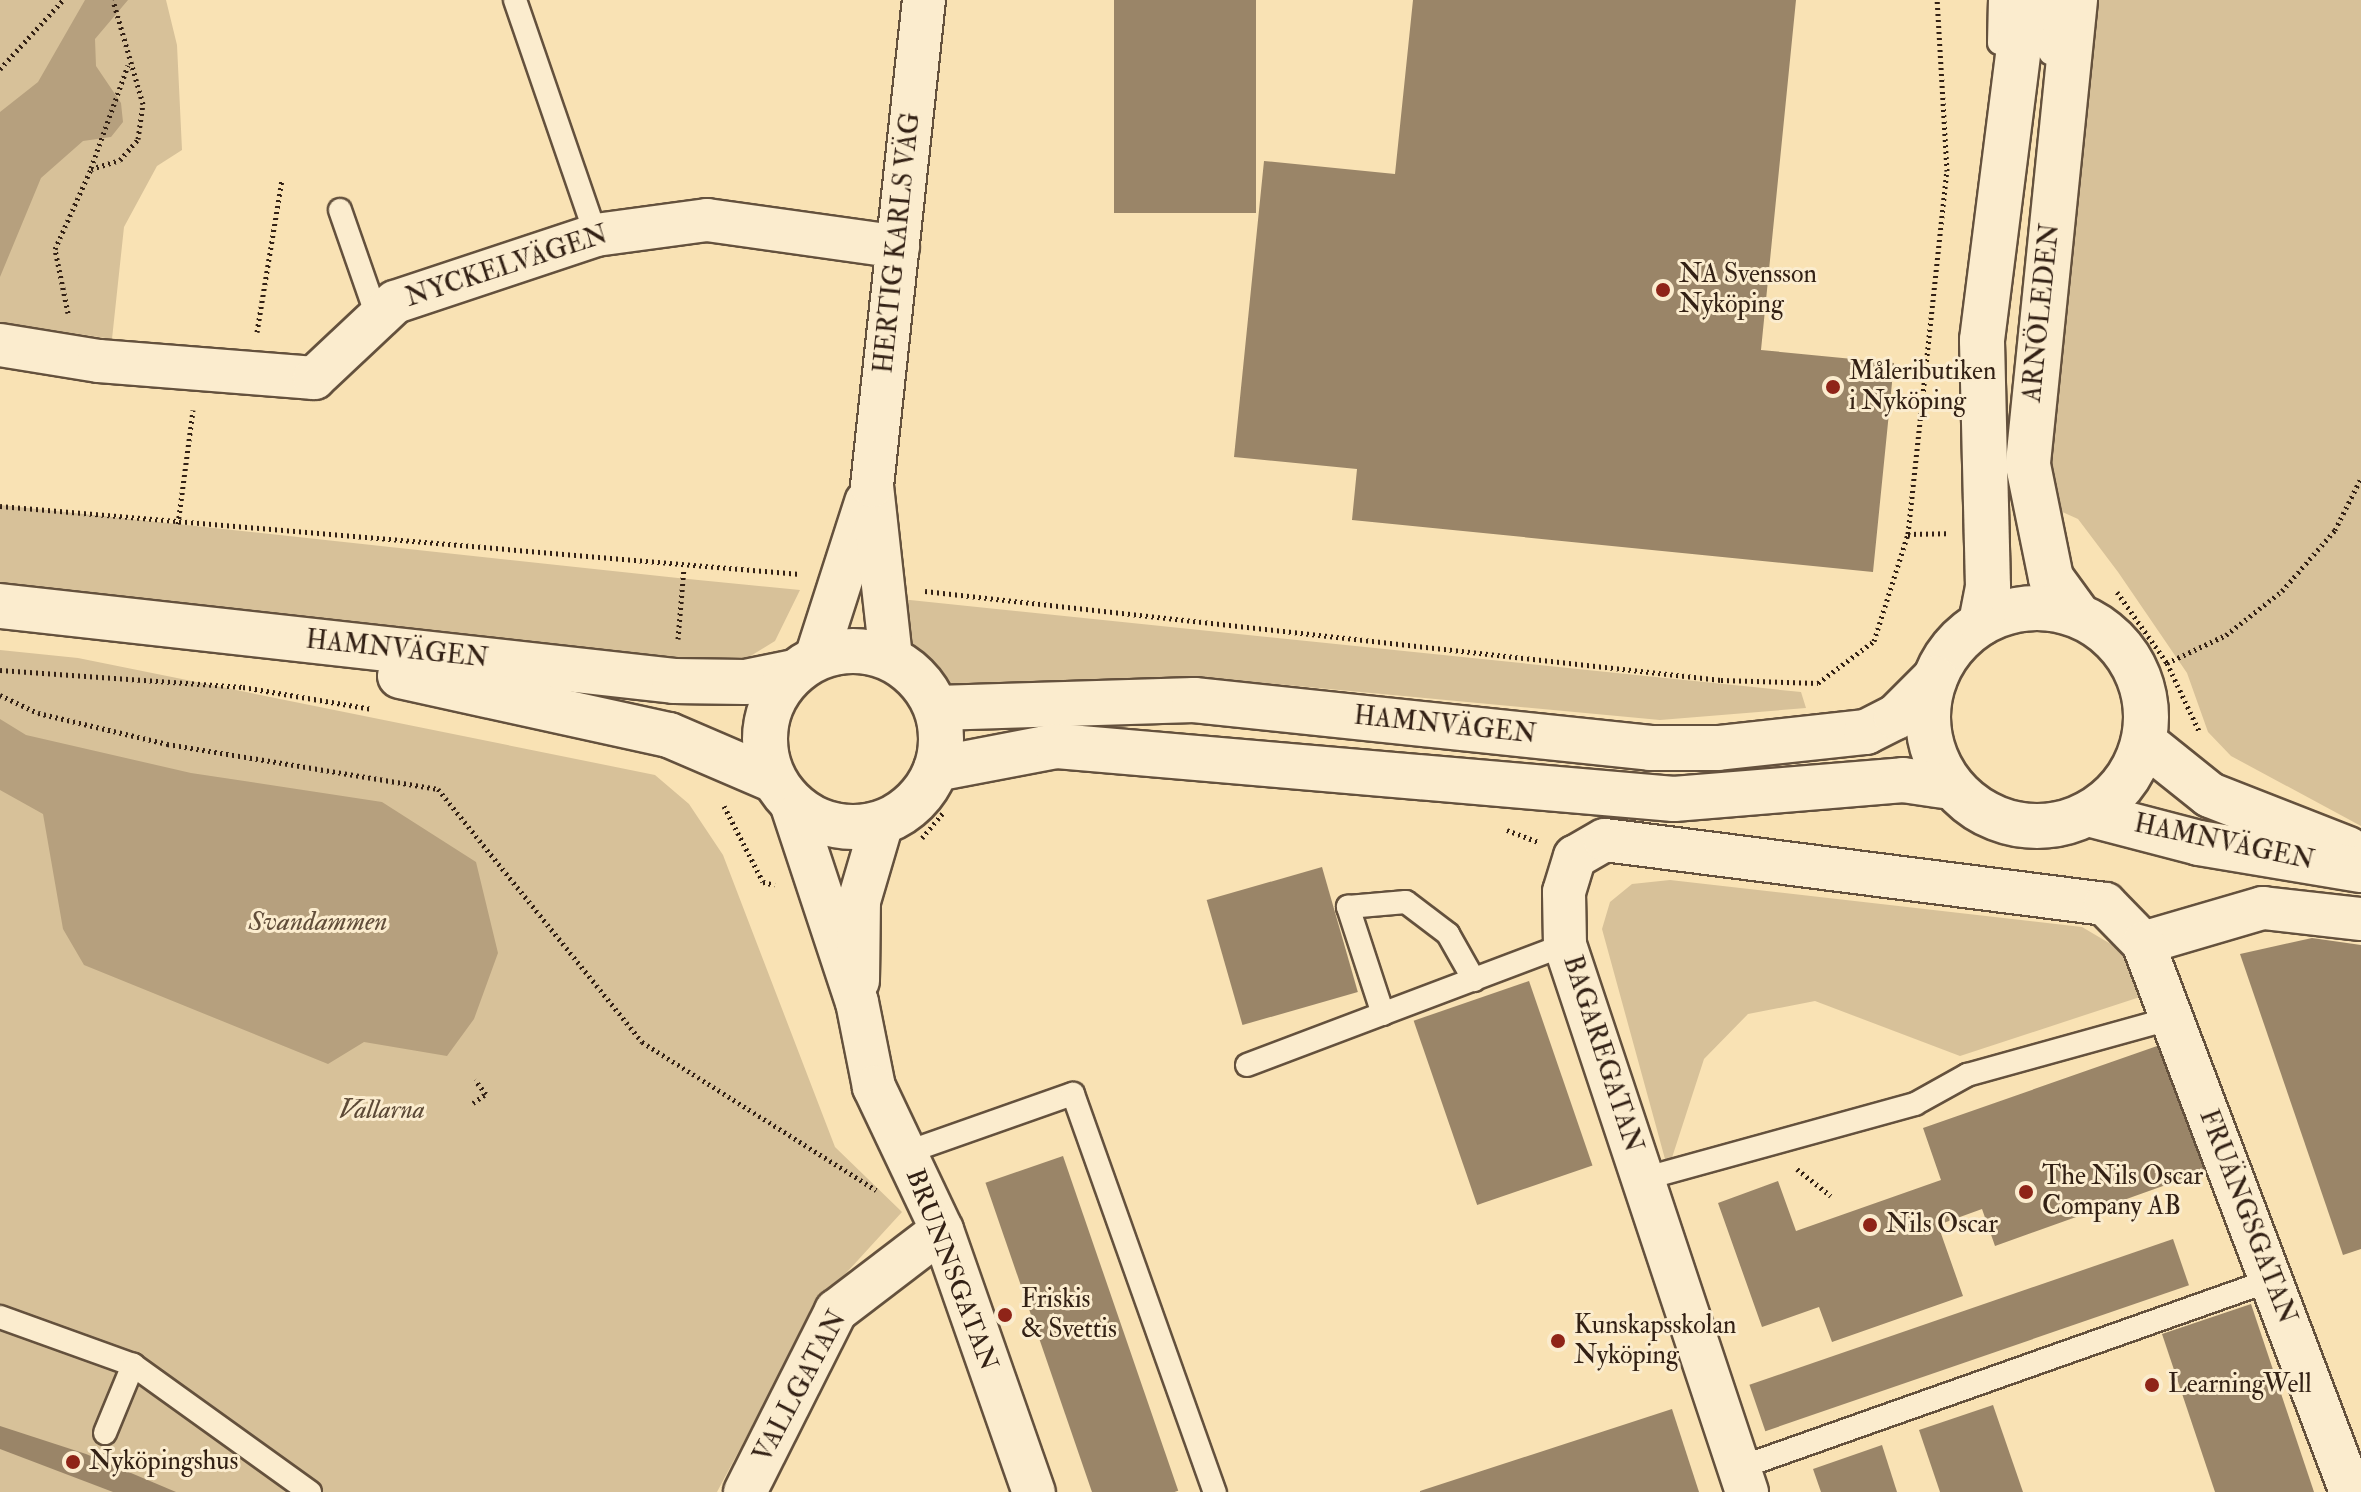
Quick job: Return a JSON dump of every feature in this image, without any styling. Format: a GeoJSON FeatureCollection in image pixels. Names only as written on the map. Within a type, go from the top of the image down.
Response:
{"type":"FeatureCollection","features":[{"type":"Feature","properties":{"kind":"main road","name":"ARNÖLEDEN"},"geometry":{"type":"LineString","coordinates":[[1981,623],[1988,587],[1984,533],[1982,340],[2025,0]]}},
{"type":"Feature","properties":{"kind":"main road","name":"ARNÖLEDEN"},"geometry":{"type":"LineString","coordinates":[[2075,0],[2034,375],[2028,465],[2037,530],[2051,578],[2078,615]]}},
{"type":"Feature","properties":{"kind":"main road","name":"HAMNVÄGEN"},"geometry":{"type":"LineString","coordinates":[[0,606],[674,681],[745,682],[805,665]]}},
{"type":"Feature","properties":{"kind":"main road"},"geometry":{"type":"LineString","coordinates":[[943,788],[937,708],[926,688],[891,658],[867,651],[805,665],[765,723],[783,791],[834,826],[899,834],[923,792],[943,788],[1057,746],[1617,797],[1746,796],[1903,780],[1951,787],[1993,816],[2025,825],[2088,814],[2114,796],[2145,743],[2140,675],[2121,645],[2078,615],[2024,607],[1981,623],[1948,654],[1935,678],[1931,744],[1951,787]]}},
{"type":"Feature","properties":{"kind":"main road","name":"HAMNVÄGEN"},"geometry":{"type":"LineString","coordinates":[[0,628],[410,677],[669,735],[783,791]]}},
{"type":"Feature","properties":{"kind":"main road","name":"HAMNVÄGEN"},"geometry":{"type":"LineString","coordinates":[[937,708],[1194,700],[1650,748],[1718,748],[1866,732],[1896,717],[1935,678]]}},
{"type":"Feature","properties":{"kind":"main road","name":"HAMNVÄGEN"},"geometry":{"type":"LineString","coordinates":[[2145,743],[2210,795],[2361,854]]}},
{"type":"Feature","properties":{"kind":"main road","name":"HAMNVÄGEN"},"geometry":{"type":"LineString","coordinates":[[2088,814],[2199,843],[2361,870]]}},
{"type":"Feature","properties":{"kind":"street","name":"HERTIG KARLS VÄG"},"geometry":{"type":"LineString","coordinates":[[805,665],[860,579],[924,0]]}},
{"type":"Feature","properties":{"kind":"street","name":"NYCKELVÄGEN"},"geometry":{"type":"LineString","coordinates":[[0,345],[99,361],[314,378],[395,302],[596,235],[707,220],[898,247]]}},
{"type":"Feature","properties":{"kind":"street","name":"HERTIG KARLS VÄG"},"geometry":{"type":"LineString","coordinates":[[860,579],[891,658]]}},
{"type":"Feature","properties":{"kind":"street","name":"BRUNNSGATAN"},"geometry":{"type":"LineString","coordinates":[[783,791],[857,1002],[874,1087],[942,1230],[1034,1492]]}},
{"type":"Feature","properties":{"kind":"street","name":"BRUNNSGATAN"},"geometry":{"type":"LineString","coordinates":[[857,1002],[859,901],[899,834]]}},
{"type":"Feature","properties":{"kind":"street"},"geometry":{"type":"LineString","coordinates":[[1575,857],[1605,840],[1837,875],[2105,904],[2143,943],[2263,908],[2361,919]]}},
{"type":"Feature","properties":{"kind":"street","name":"BAGAREGATAN"},"geometry":{"type":"LineString","coordinates":[[1575,857],[1564,892],[1565,945],[1743,1480]]}},
{"type":"Feature","properties":{"kind":"street","name":"FRUÄNGSGATAN"},"geometry":{"type":"LineString","coordinates":[[2143,943],[2351,1492]]}},
{"type":"Feature","properties":{"kind":"street","name":"VALLGATAN"},"geometry":{"type":"LineString","coordinates":[[745,1492],[836,1311],[942,1230]]}},
{"type":"Feature","properties":{"kind":"lane"},"geometry":{"type":"LineString","coordinates":[[515,0],[596,235]]}},
{"type":"Feature","properties":{"kind":"lane"},"geometry":{"type":"LineString","coordinates":[[1999,203],[1993,101],[2000,0]]}},
{"type":"Feature","properties":{"kind":"lane"},"geometry":{"type":"LineString","coordinates":[[2034,375],[2022,318],[2051,0]]}},
{"type":"Feature","properties":{"kind":"lane"},"geometry":{"type":"LineString","coordinates":[[340,210],[378,319]]}},
{"type":"Feature","properties":{"kind":"lane"},"geometry":{"type":"LineString","coordinates":[[1383,1014],[1348,907],[1406,902],[1448,934],[1474,980]]}},
{"type":"Feature","properties":{"kind":"lane"},"geometry":{"type":"LineString","coordinates":[[1247,1065],[1565,945]]}},
{"type":"Feature","properties":{"kind":"lane"},"geometry":{"type":"LineString","coordinates":[[1643,1179],[1915,1104],[1967,1075],[2172,1018]]}},
{"type":"Feature","properties":{"kind":"lane"},"geometry":{"type":"LineString","coordinates":[[905,1153],[1073,1094],[1215,1492]]}},
{"type":"Feature","properties":{"kind":"lane"},"geometry":{"type":"LineString","coordinates":[[1743,1480],[2271,1280]]}},
{"type":"Feature","properties":{"kind":"lane"},"geometry":{"type":"LineString","coordinates":[[0,1317],[133,1365],[310,1492]]}},
{"type":"Feature","properties":{"kind":"lane"},"geometry":{"type":"LineString","coordinates":[[105,1433],[133,1365]]}},
{"type":"Feature","properties":{"kind":"path"},"geometry":{"type":"LineString","coordinates":[[0,69],[63,0]]}},
{"type":"Feature","properties":{"kind":"path"},"geometry":{"type":"LineString","coordinates":[[91,169],[120,160],[138,139],[143,104],[128,65],[113,0]]}},
{"type":"Feature","properties":{"kind":"path"},"geometry":{"type":"LineString","coordinates":[[0,506],[178,524],[860,579],[1721,680],[1818,683],[1874,641],[1908,534],[1947,171],[1937,0]]}},
{"type":"Feature","properties":{"kind":"path"},"geometry":{"type":"LineString","coordinates":[[99,361],[65,310],[55,249],[91,169],[128,65]]}},
{"type":"Feature","properties":{"kind":"path"},"geometry":{"type":"LineString","coordinates":[[250,373],[282,179]]}},
{"type":"Feature","properties":{"kind":"path"},"geometry":{"type":"LineString","coordinates":[[178,524],[198,371]]}},
{"type":"Feature","properties":{"kind":"path"},"geometry":{"type":"LineString","coordinates":[[2167,663],[2226,635],[2282,591],[2335,530],[2361,478]]}},
{"type":"Feature","properties":{"kind":"path"},"geometry":{"type":"LineString","coordinates":[[1908,534],[1984,533]]}},
{"type":"Feature","properties":{"kind":"path"},"geometry":{"type":"LineString","coordinates":[[2106,578],[2167,663],[2218,756],[2210,795]]}},
{"type":"Feature","properties":{"kind":"path"},"geometry":{"type":"LineString","coordinates":[[0,670],[243,687],[382,711]]}},
{"type":"Feature","properties":{"kind":"path"},"geometry":{"type":"LineString","coordinates":[[0,695],[38,713],[167,744],[438,789],[642,1042],[888,1198]]}},
{"type":"Feature","properties":{"kind":"path"},"geometry":{"type":"LineString","coordinates":[[899,834],[943,788]]}},
{"type":"Feature","properties":{"kind":"path"},"geometry":{"type":"LineString","coordinates":[[1501,827],[1575,857]]}},
{"type":"Feature","properties":{"kind":"path"},"geometry":{"type":"LineString","coordinates":[[473,1103],[486,1094],[475,1080]]}},
{"type":"Feature","properties":{"kind":"green space"},"geometry":{"type":"Polygon","coordinates":[[[0,0],[166,0],[177,45],[182,150],[157,166],[124,227],[112,339],[0,322],[0,0]]]}},
{"type":"Feature","properties":{"kind":"green space"},"geometry":{"type":"Polygon","coordinates":[[[2093,0],[2361,0],[2361,826],[2231,756],[2208,732],[2187,673],[2118,572],[2078,519],[2049,506],[2048,399],[2093,0]]]}},
{"type":"Feature","properties":{"kind":"green space"},"geometry":{"type":"Polygon","coordinates":[[[0,505],[800,590],[775,641],[734,666],[0,592],[0,505]]]}},
{"type":"Feature","properties":{"kind":"green space"},"geometry":{"type":"Polygon","coordinates":[[[881,597],[1801,692],[1806,708],[1660,720],[1201,677],[970,686],[938,682],[901,644],[881,597]]]}},
{"type":"Feature","properties":{"kind":"green space","name":"Vallarna"},"geometry":{"type":"Polygon","coordinates":[[[0,650],[78,658],[655,775],[689,804],[723,855],[835,1147],[902,1212],[816,1306],[717,1492],[0,1492],[0,650]]]}},
{"type":"Feature","properties":{"kind":"green space"},"geometry":{"type":"Polygon","coordinates":[[[1670,880],[2082,927],[2126,953],[2143,996],[1960,1056],[1815,1001],[1748,1014],[1704,1059],[1668,1170],[1602,929],[1610,902],[1632,884],[1670,880]]]}},
{"type":"Feature","properties":{"kind":"water"},"geometry":{"type":"Polygon","coordinates":[[[85,0],[128,0],[95,39],[96,66],[121,103],[123,122],[111,137],[83,141],[41,178],[0,277],[0,112],[38,82],[85,0]]]}},
{"type":"Feature","properties":{"kind":"water","name":"Svandammen"},"geometry":{"type":"Polygon","coordinates":[[[0,719],[26,735],[191,773],[382,802],[476,862],[498,953],[474,1019],[447,1056],[364,1042],[328,1064],[84,965],[63,929],[43,814],[0,790],[0,719]]]}},
{"type":"Feature","properties":{"kind":"building"},"geometry":{"type":"Polygon","coordinates":[[[1114,0],[1256,0],[1256,213],[1114,213],[1114,0]]]}},
{"type":"Feature","properties":{"kind":"building"},"geometry":{"type":"Polygon","coordinates":[[[1413,0],[1796,0],[1761,350],[1894,363],[1873,572],[1352,520],[1357,469],[1234,457],[1264,161],[1395,174],[1413,0]]]}},
{"type":"Feature","properties":{"kind":"building"},"geometry":{"type":"Polygon","coordinates":[[[1322,867],[1358,992],[1242,1025],[1207,900],[1322,867]]]}},
{"type":"Feature","properties":{"kind":"building"},"geometry":{"type":"Polygon","coordinates":[[[2312,938],[2361,945],[2361,1249],[2343,1255],[2240,954],[2312,938]]]}},
{"type":"Feature","properties":{"kind":"building"},"geometry":{"type":"Polygon","coordinates":[[[1529,981],[1592,1165],[1477,1205],[1414,1021],[1529,981]]]}},
{"type":"Feature","properties":{"kind":"building","name":"The Nils Oscar Company AB"},"geometry":{"type":"Polygon","coordinates":[[[2160,1045],[2205,1171],[1995,1246],[1982,1209],[1938,1225],[1963,1296],[1832,1342],[1819,1307],[1762,1327],[1718,1203],[1778,1181],[1796,1231],[1941,1180],[1923,1128],[2160,1045]]]}},
{"type":"Feature","properties":{"kind":"building"},"geometry":{"type":"Polygon","coordinates":[[[1063,1156],[1178,1491],[1092,1492],[985,1183],[1063,1156]]]}},
{"type":"Feature","properties":{"kind":"building"},"geometry":{"type":"Polygon","coordinates":[[[2173,1239],[2189,1285],[1765,1431],[1749,1385],[2173,1239]]]}},
{"type":"Feature","properties":{"kind":"building"},"geometry":{"type":"Polygon","coordinates":[[[2251,1304],[2314,1492],[2215,1492],[2162,1334],[2251,1304]]]}},
{"type":"Feature","properties":{"kind":"building"},"geometry":{"type":"Polygon","coordinates":[[[1993,1405],[2023,1492],[1940,1492],[1919,1430],[1993,1405]]]}},
{"type":"Feature","properties":{"kind":"building"},"geometry":{"type":"Polygon","coordinates":[[[1672,1409],[1699,1492],[1420,1492],[1420,1491],[1672,1409]]]}},
{"type":"Feature","properties":{"kind":"building","name":"Nyköpingshus"},"geometry":{"type":"Polygon","coordinates":[[[0,1426],[86,1454],[176,1492],[113,1492],[0,1449],[0,1426]]]}},
{"type":"Feature","properties":{"kind":"building"},"geometry":{"type":"Polygon","coordinates":[[[1882,1445],[1897,1492],[1821,1492],[1813,1469],[1882,1445]]]}},
{"type":"Feature","properties":{"kind":"place","name":"NA Svensson Nyköping"},"geometry":{"type":"Point","coordinates":[1663,290]}},
{"type":"Feature","properties":{"kind":"place","name":"Måleributiken i Nyköping"},"geometry":{"type":"Point","coordinates":[1833,387]}},
{"type":"Feature","properties":{"kind":"place","name":"The Nils Oscar Company AB"},"geometry":{"type":"Point","coordinates":[2026,1192]}},
{"type":"Feature","properties":{"kind":"place","name":"Nils Oscar"},"geometry":{"type":"Point","coordinates":[1870,1225]}},
{"type":"Feature","properties":{"kind":"place","name":"Friskis & Svettis"},"geometry":{"type":"Point","coordinates":[1005,1315]}},
{"type":"Feature","properties":{"kind":"place","name":"Kunskapsskolan Nyköping"},"geometry":{"type":"Point","coordinates":[1558,1341]}},
{"type":"Feature","properties":{"kind":"place","name":"LearningWell"},"geometry":{"type":"Point","coordinates":[2152,1385]}},
{"type":"Feature","properties":{"kind":"place","name":"Nyköpingshus"},"geometry":{"type":"Point","coordinates":[73,1462]}}]}
